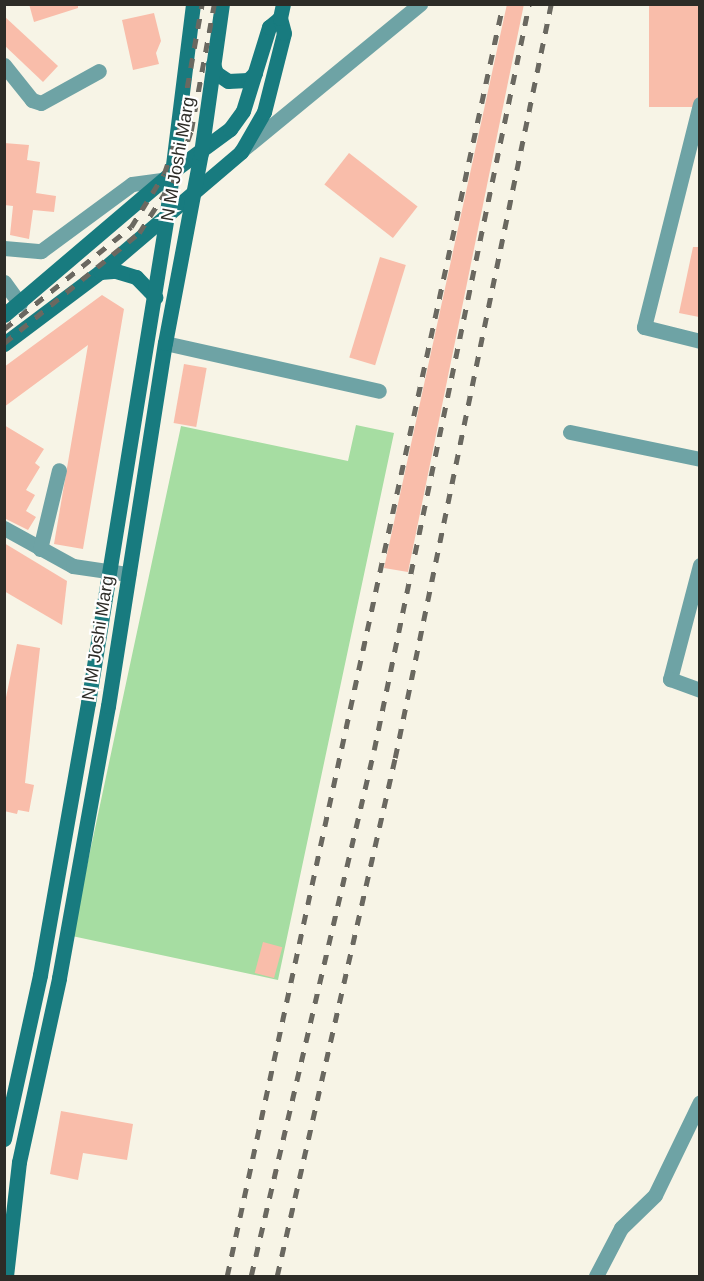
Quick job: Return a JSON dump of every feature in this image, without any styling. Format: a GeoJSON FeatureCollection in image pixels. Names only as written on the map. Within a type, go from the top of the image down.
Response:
{"type":"FeatureCollection","features":[{"type":"Feature","properties":{"kind":"main road","name":"N M Joshi Marg"},"geometry":{"type":"LineString","coordinates":[[6,1134],[40,975],[88,703],[167,213],[167,175],[193,4]]}},
{"type":"Feature","properties":{"kind":"main road","name":"N M Joshi Marg"},"geometry":{"type":"LineString","coordinates":[[6,1276],[12,1161],[26,1133],[59,978],[108,706],[165,343],[201,153],[222,4]]}},
{"type":"Feature","properties":{"kind":"main road"},"geometry":{"type":"LineString","coordinates":[[4,344],[100,272],[241,152],[264,112],[284,33],[281,11]]}},
{"type":"Feature","properties":{"kind":"main road"},"geometry":{"type":"LineString","coordinates":[[4,315],[20,304],[167,175],[201,153],[230,129],[243,111],[269,27],[281,11]]}},
{"type":"Feature","properties":{"kind":"main road"},"geometry":{"type":"LineString","coordinates":[[213,64],[216,73],[228,81],[248,80],[255,73]]}},
{"type":"Feature","properties":{"kind":"main road"},"geometry":{"type":"LineString","coordinates":[[100,272],[116,271],[136,277],[152,297],[173,301]]}},
{"type":"Feature","properties":{"kind":"main road"},"geometry":{"type":"LineString","coordinates":[[88,703],[108,706]]}},
{"type":"Feature","properties":{"kind":"main road"},"geometry":{"type":"LineString","coordinates":[[40,975],[59,978]]}},
{"type":"Feature","properties":{"kind":"main road"},"geometry":{"type":"LineString","coordinates":[[6,1134],[26,1133]]}},
{"type":"Feature","properties":{"kind":"street"},"geometry":{"type":"LineString","coordinates":[[241,152],[420,4]]}},
{"type":"Feature","properties":{"kind":"street"},"geometry":{"type":"LineString","coordinates":[[4,64],[32,100],[40,103],[99,71]]}},
{"type":"Feature","properties":{"kind":"street"},"geometry":{"type":"LineString","coordinates":[[699,104],[644,327],[699,341]]}},
{"type":"Feature","properties":{"kind":"street"},"geometry":{"type":"LineString","coordinates":[[4,248],[41,251],[132,184],[167,175]]}},
{"type":"Feature","properties":{"kind":"street"},"geometry":{"type":"LineString","coordinates":[[4,282],[20,304]]}},
{"type":"Feature","properties":{"kind":"street"},"geometry":{"type":"LineString","coordinates":[[165,343],[379,391]]}},
{"type":"Feature","properties":{"kind":"street"},"geometry":{"type":"LineString","coordinates":[[570,432],[699,459]]}},
{"type":"Feature","properties":{"kind":"street"},"geometry":{"type":"LineString","coordinates":[[40,549],[59,470]]}},
{"type":"Feature","properties":{"kind":"street"},"geometry":{"type":"LineString","coordinates":[[4,528],[74,566],[128,574]]}},
{"type":"Feature","properties":{"kind":"street"},"geometry":{"type":"LineString","coordinates":[[699,565],[670,679],[699,690]]}},
{"type":"Feature","properties":{"kind":"street"},"geometry":{"type":"LineString","coordinates":[[596,1276],[621,1228],[655,1195],[699,1102]]}},
{"type":"Feature","properties":{"kind":"green space"},"geometry":{"type":"Polygon","coordinates":[[[356,425],[394,433],[278,980],[72,936],[181,426],[348,461],[356,425]]]}},
{"type":"Feature","properties":{"kind":"building"},"geometry":{"type":"Polygon","coordinates":[[[29,4],[78,4],[78,8],[34,22],[29,4]]]}},
{"type":"Feature","properties":{"kind":"building"},"geometry":{"type":"Polygon","coordinates":[[[507,4],[524,4],[408,572],[384,568],[507,4]]]}},
{"type":"Feature","properties":{"kind":"building"},"geometry":{"type":"Polygon","coordinates":[[[649,4],[698,4],[698,107],[649,107],[649,4]]]}},
{"type":"Feature","properties":{"kind":"building"},"geometry":{"type":"Polygon","coordinates":[[[154,13],[161,41],[156,53],[159,64],[133,70],[122,20],[154,13]]]}},
{"type":"Feature","properties":{"kind":"building"},"geometry":{"type":"Polygon","coordinates":[[[4,16],[58,66],[43,82],[4,45],[4,16]]]}},
{"type":"Feature","properties":{"kind":"building"},"geometry":{"type":"Polygon","coordinates":[[[4,143],[29,145],[27,160],[40,162],[36,193],[56,196],[54,212],[33,210],[29,239],[10,235],[13,206],[4,205],[4,143]]]}},
{"type":"Feature","properties":{"kind":"building"},"geometry":{"type":"Polygon","coordinates":[[[349,153],[418,207],[393,238],[324,185],[349,153]]]}},
{"type":"Feature","properties":{"kind":"building"},"geometry":{"type":"Polygon","coordinates":[[[693,247],[699,247],[699,317],[679,313],[693,247]]]}},
{"type":"Feature","properties":{"kind":"building"},"geometry":{"type":"Polygon","coordinates":[[[380,257],[406,265],[375,365],[349,357],[380,257]]]}},
{"type":"Feature","properties":{"kind":"building"},"geometry":{"type":"Polygon","coordinates":[[[102,295],[124,309],[83,549],[54,544],[88,345],[4,407],[4,367],[102,295]]]}},
{"type":"Feature","properties":{"kind":"building"},"geometry":{"type":"Polygon","coordinates":[[[184,364],[207,368],[196,427],[174,423],[184,364]]]}},
{"type":"Feature","properties":{"kind":"building"},"geometry":{"type":"Polygon","coordinates":[[[4,425],[44,449],[35,463],[40,467],[26,490],[35,495],[26,511],[36,517],[28,530],[4,518],[4,425]]]}},
{"type":"Feature","properties":{"kind":"building"},"geometry":{"type":"Polygon","coordinates":[[[4,543],[67,581],[62,625],[4,591],[4,543]]]}},
{"type":"Feature","properties":{"kind":"building"},"geometry":{"type":"Polygon","coordinates":[[[17,644],[40,648],[25,783],[34,785],[29,812],[18,810],[17,814],[4,811],[4,707],[17,644]]]}},
{"type":"Feature","properties":{"kind":"building"},"geometry":{"type":"Polygon","coordinates":[[[263,942],[282,947],[274,978],[255,973],[263,942]]]}},
{"type":"Feature","properties":{"kind":"building"},"geometry":{"type":"Polygon","coordinates":[[[61,1111],[133,1124],[127,1160],[83,1153],[78,1180],[50,1174],[61,1111]]]}},
{"type":"Feature","properties":{"kind":"railway"},"geometry":{"type":"LineString","coordinates":[[4,329],[131,227],[164,174],[180,127],[202,4]]}},
{"type":"Feature","properties":{"kind":"railway"},"geometry":{"type":"LineString","coordinates":[[4,343],[139,233],[174,179],[191,131],[214,4]]}},
{"type":"Feature","properties":{"kind":"railway"},"geometry":{"type":"LineString","coordinates":[[227,1276],[503,4]]}},
{"type":"Feature","properties":{"kind":"railway"},"geometry":{"type":"LineString","coordinates":[[251,1276],[374,750],[529,4]]}},
{"type":"Feature","properties":{"kind":"railway"},"geometry":{"type":"LineString","coordinates":[[277,1276],[395,758],[551,4]]}}]}
